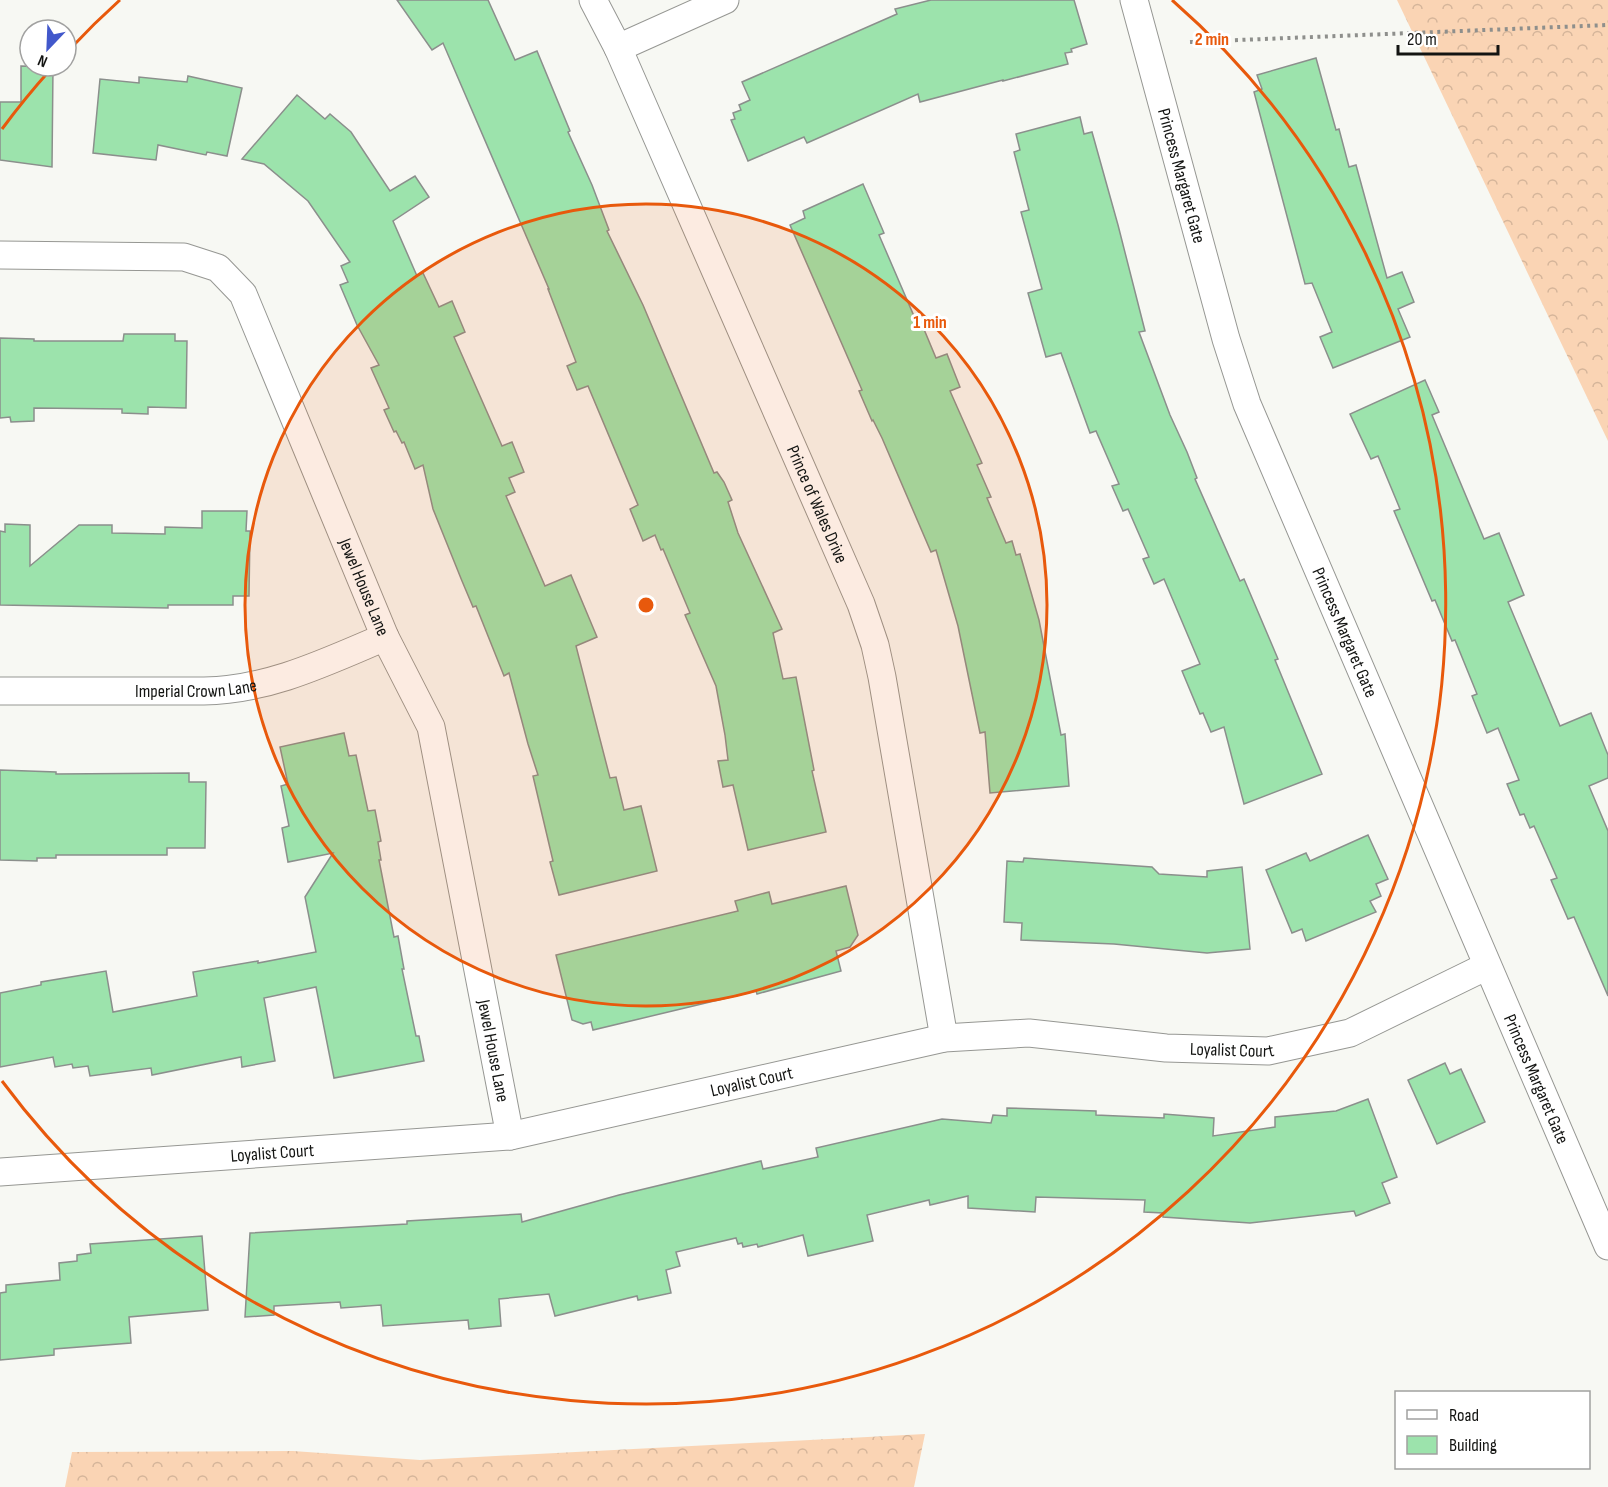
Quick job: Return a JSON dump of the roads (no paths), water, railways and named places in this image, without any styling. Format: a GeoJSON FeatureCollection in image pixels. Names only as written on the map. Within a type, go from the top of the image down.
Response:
{"type":"FeatureCollection","features":[{"type":"Feature","properties":{"kind":"street","name":"Prince of Wales Drive"},"geometry":{"type":"LineString","coordinates":[[593,0],[618,48],[856,593],[872,635],[882,677],[944,1038]]}},
{"type":"Feature","properties":{"kind":"street"},"geometry":{"type":"LineString","coordinates":[[618,48],[725,0]]}},
{"type":"Feature","properties":{"kind":"street","name":"Princess Margaret Gate"},"geometry":{"type":"LineString","coordinates":[[1134,0],[1226,339],[1247,404],[1608,1246]]}},
{"type":"Feature","properties":{"kind":"street","name":"Jewel House Lane"},"geometry":{"type":"LineString","coordinates":[[0,255],[184,257],[218,268],[243,294],[385,638],[431,727],[510,1136]]}},
{"type":"Feature","properties":{"kind":"street","name":"Imperial Crown Lane"},"geometry":{"type":"LineString","coordinates":[[0,691],[233,689],[296,675],[385,638]]}},
{"type":"Feature","properties":{"kind":"street","name":"Loyalist Court"},"geometry":{"type":"LineString","coordinates":[[0,1172],[510,1136],[944,1038],[1029,1033],[1166,1048],[1268,1051],[1350,1033],[1487,966]]}}]}
